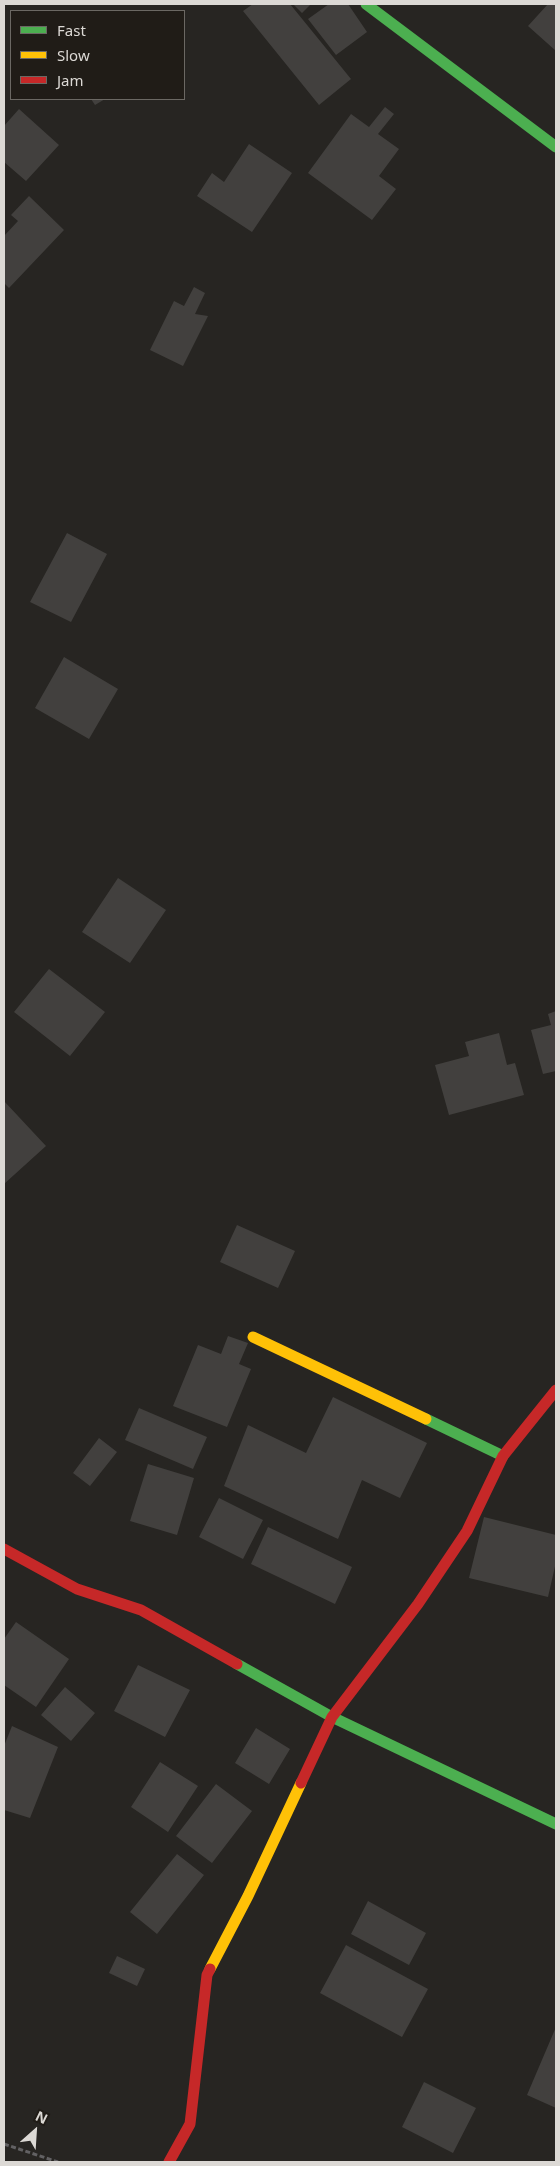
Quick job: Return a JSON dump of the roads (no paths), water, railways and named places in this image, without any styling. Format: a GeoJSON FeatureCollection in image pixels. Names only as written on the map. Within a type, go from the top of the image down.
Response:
{"type":"FeatureCollection","features":[{"type":"Feature","properties":{"kind":"street"},"geometry":{"type":"LineString","coordinates":[[366,4],[556,147]]}},
{"type":"Feature","properties":{"kind":"street"},"geometry":{"type":"LineString","coordinates":[[253,1337],[503,1456]]}},
{"type":"Feature","properties":{"kind":"street"},"geometry":{"type":"LineString","coordinates":[[169,2162],[190,2124],[207,1975],[248,1896],[332,1717],[418,1604],[467,1531],[503,1456],[556,1390]]}},
{"type":"Feature","properties":{"kind":"street"},"geometry":{"type":"LineString","coordinates":[[4,1549],[77,1589],[142,1610],[332,1717],[556,1824]]}}]}
